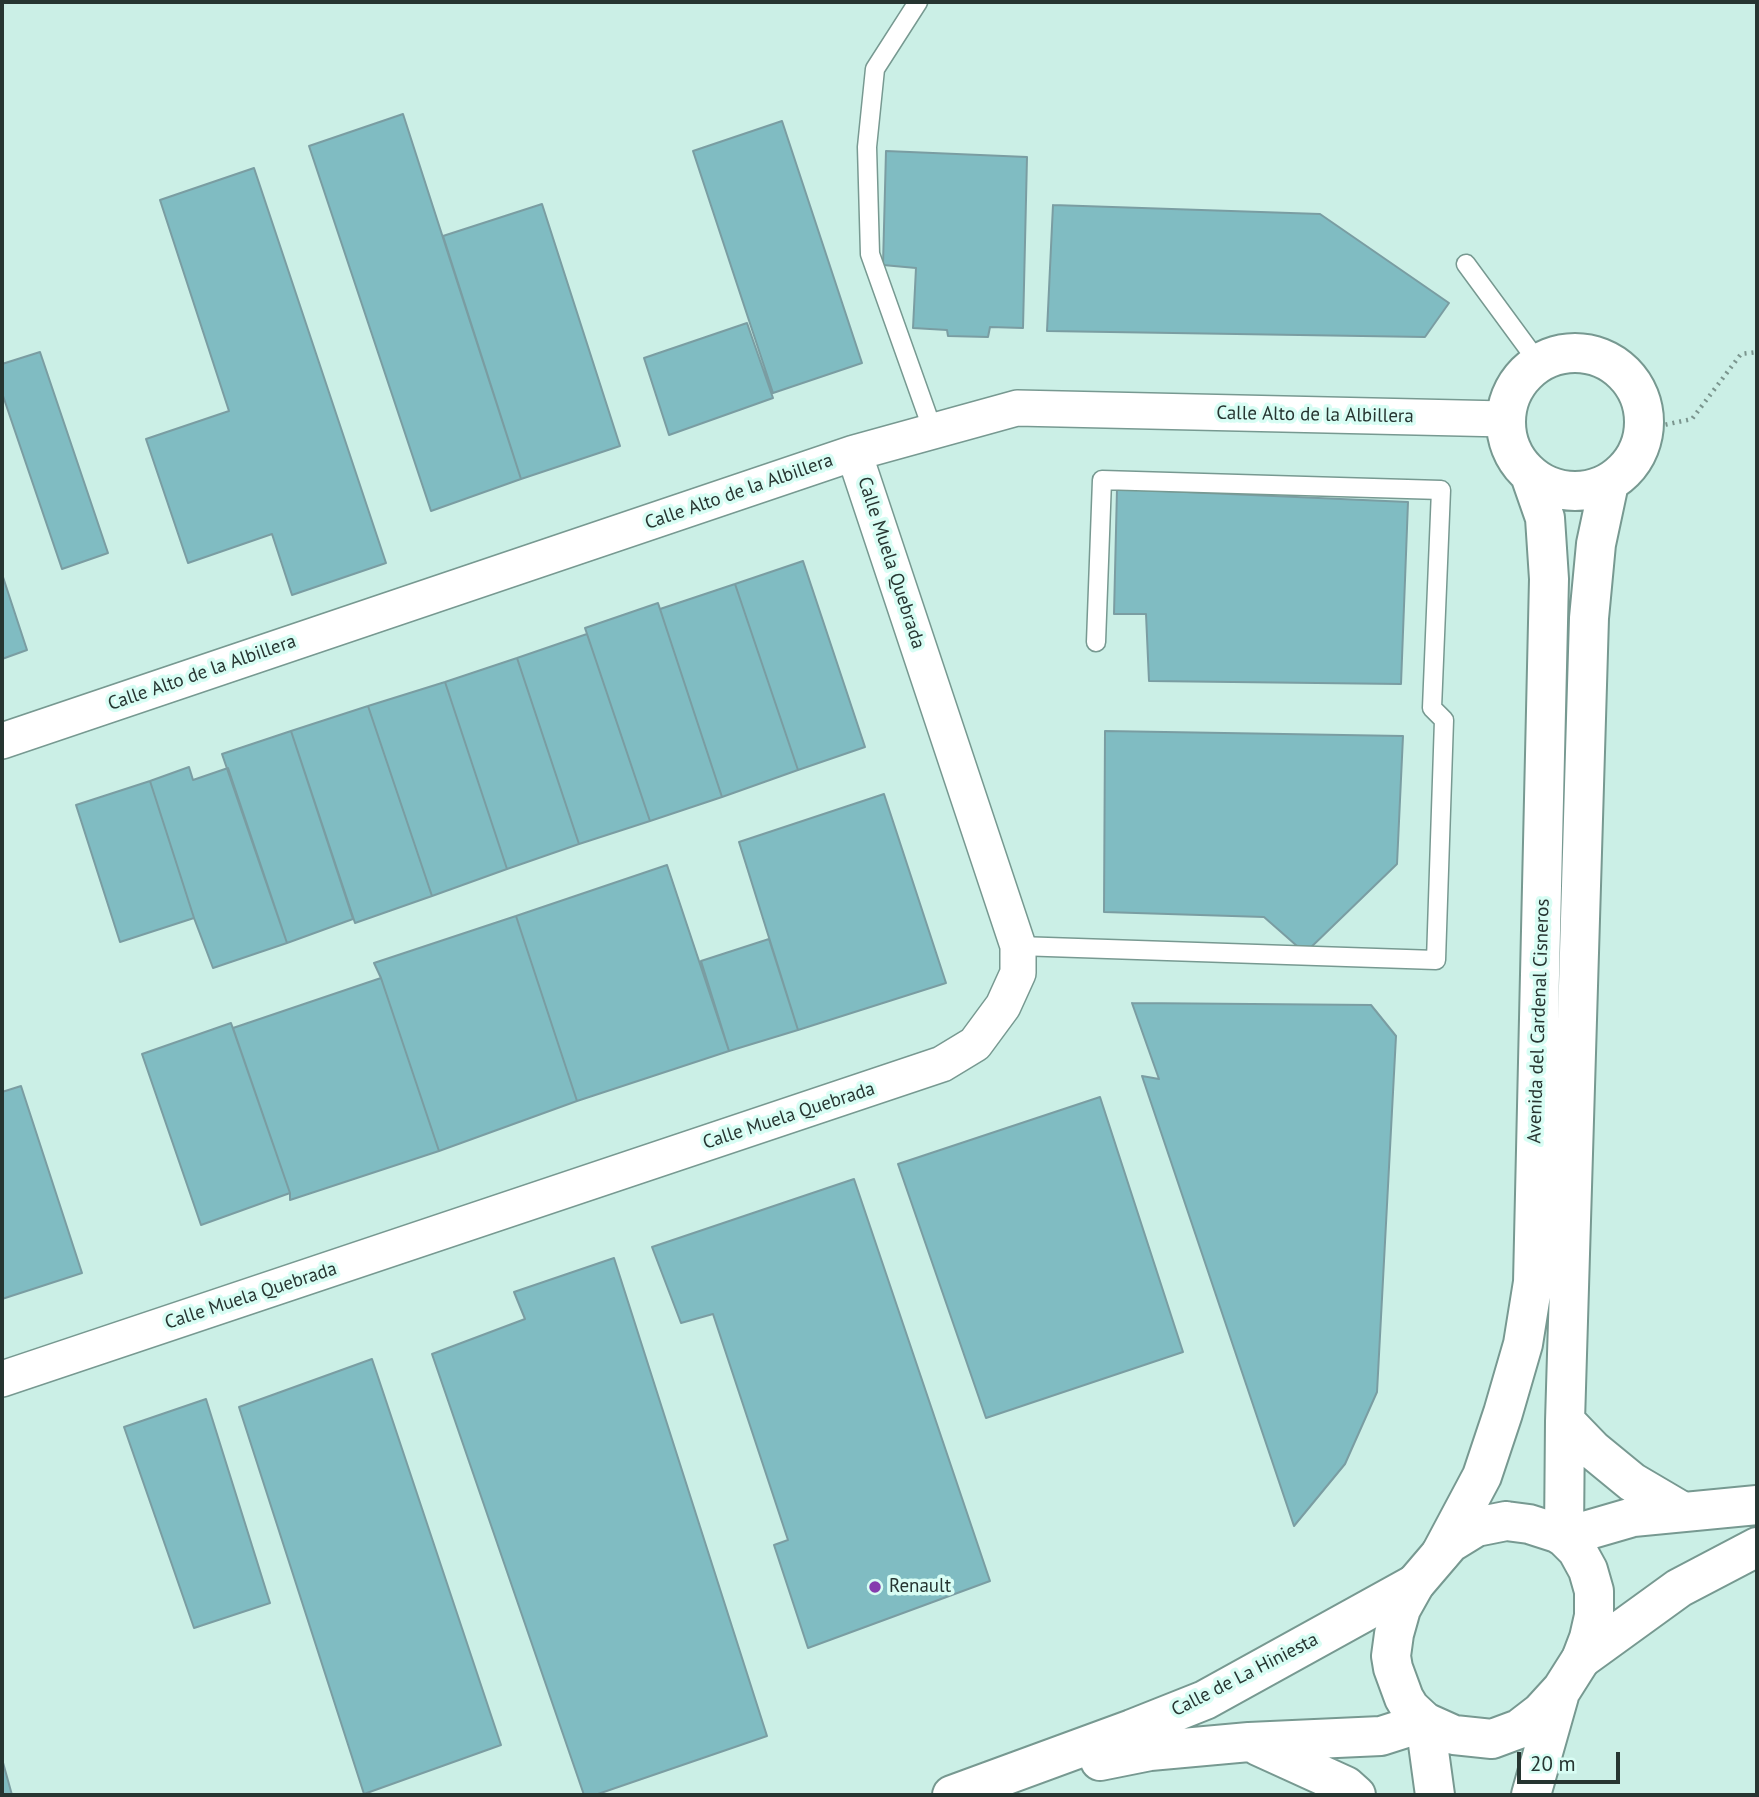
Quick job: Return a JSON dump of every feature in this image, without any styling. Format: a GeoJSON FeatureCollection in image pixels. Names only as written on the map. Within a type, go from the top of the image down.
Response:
{"type":"FeatureCollection","features":[{"type":"Feature","properties":{"kind":"street"},"geometry":{"type":"LineString","coordinates":[[1581,351],[1602,357],[1621,369],[1636,386],[1644,407],[1645,429],[1639,451],[1626,470],[1609,483],[1589,490],[1568,491],[1547,486],[1530,475],[1516,459],[1507,440],[1505,419],[1510,397],[1521,377],[1538,362],[1559,354],[1581,351]]}},
{"type":"Feature","properties":{"kind":"street","name":"Calle Alto de la Albillera"},"geometry":{"type":"LineString","coordinates":[[2,741],[854,453],[1017,408],[1505,419]]}},
{"type":"Feature","properties":{"kind":"street","name":"Calle Muela Quebrada"},"geometry":{"type":"LineString","coordinates":[[2,1379],[942,1065],[975,1044],[1003,1006],[1017,973],[1018,946],[854,453]]}},
{"type":"Feature","properties":{"kind":"street","name":"Avenida del Cardenal Cisneros"},"geometry":{"type":"LineString","coordinates":[[1441,1553],[1482,1476],[1524,1343],[1533,1282],[1549,579],[1545,518],[1530,475]]}},
{"type":"Feature","properties":{"kind":"street","name":"Avenida del Cardenal Cisneros"},"geometry":{"type":"LineString","coordinates":[[1564,1537],[1565,1421],[1589,618],[1595,544],[1609,483]]}},
{"type":"Feature","properties":{"kind":"street"},"geometry":{"type":"LineString","coordinates":[[1565,1421],[1593,1450],[1632,1482],[1683,1512]]}},
{"type":"Feature","properties":{"kind":"street"},"geometry":{"type":"LineString","coordinates":[[1564,1537],[1633,1517],[1757,1505]]}},
{"type":"Feature","properties":{"kind":"street"},"geometry":{"type":"LineString","coordinates":[[1531,1795],[1571,1674],[1591,1627],[1594,1591],[1583,1559],[1564,1537],[1529,1524],[1495,1522],[1468,1531],[1441,1553],[1415,1584],[1397,1621],[1391,1656],[1398,1689],[1409,1707],[1425,1723],[1454,1735],[1474,1738],[1502,1737],[1530,1721],[1571,1674],[1679,1588],[1757,1547]]}},
{"type":"Feature","properties":{"kind":"street","name":"Calle de La Hiniesta"},"geometry":{"type":"LineString","coordinates":[[952,1795],[991,1783],[1205,1700],[1415,1584]]}},
{"type":"Feature","properties":{"kind":"street"},"geometry":{"type":"LineString","coordinates":[[1425,1723],[1435,1795]]}},
{"type":"Feature","properties":{"kind":"street","name":"Calle de La Hiniesta"},"geometry":{"type":"LineString","coordinates":[[991,1783],[1150,1751],[1250,1742],[1381,1737],[1425,1723]]}},
{"type":"Feature","properties":{"kind":"street"},"geometry":{"type":"LineString","coordinates":[[1250,1742],[1346,1786],[1356,1795]]}},
{"type":"Feature","properties":{"kind":"lane"},"geometry":{"type":"LineString","coordinates":[[918,2],[876,69],[867,147],[870,254],[933,431]]}},
{"type":"Feature","properties":{"kind":"lane"},"geometry":{"type":"LineString","coordinates":[[1466,264],[1538,362]]}},
{"type":"Feature","properties":{"kind":"lane"},"geometry":{"type":"LineString","coordinates":[[1018,946],[1436,960],[1444,720],[1432,708],[1441,490],[1102,480],[1096,642]]}},
{"type":"Feature","properties":{"kind":"path"},"geometry":{"type":"LineString","coordinates":[[1645,429],[1692,419],[1741,354],[1757,352]]}},
{"type":"Feature","properties":{"kind":"building"},"geometry":{"type":"Polygon","coordinates":[[[403,114],[521,479],[431,511],[309,146],[403,114]]]}},
{"type":"Feature","properties":{"kind":"building"},"geometry":{"type":"Polygon","coordinates":[[[782,121],[862,363],[773,393],[693,151],[782,121]]]}},
{"type":"Feature","properties":{"kind":"building"},"geometry":{"type":"Polygon","coordinates":[[[886,151],[1027,157],[1023,328],[990,327],[988,337],[948,336],[947,330],[913,328],[916,268],[883,265],[886,151]]]}},
{"type":"Feature","properties":{"kind":"building"},"geometry":{"type":"Polygon","coordinates":[[[254,168],[386,563],[292,595],[272,534],[188,563],[146,439],[229,411],[160,200],[254,168]]]}},
{"type":"Feature","properties":{"kind":"building"},"geometry":{"type":"Polygon","coordinates":[[[542,204],[620,446],[521,479],[443,236],[542,204]]]}},
{"type":"Feature","properties":{"kind":"building"},"geometry":{"type":"Polygon","coordinates":[[[1053,205],[1320,214],[1449,303],[1425,337],[1047,331],[1053,205]]]}},
{"type":"Feature","properties":{"kind":"building"},"geometry":{"type":"Polygon","coordinates":[[[747,323],[773,398],[669,435],[644,358],[747,323]]]}},
{"type":"Feature","properties":{"kind":"building"},"geometry":{"type":"Polygon","coordinates":[[[40,352],[108,553],[62,569],[2,393],[2,364],[40,352]]]}},
{"type":"Feature","properties":{"kind":"building"},"geometry":{"type":"Polygon","coordinates":[[[1117,489],[1408,502],[1401,684],[1149,681],[1146,614],[1114,614],[1117,489]]]}},
{"type":"Feature","properties":{"kind":"building"},"geometry":{"type":"Polygon","coordinates":[[[803,561],[865,747],[798,770],[735,584],[803,561]]]}},
{"type":"Feature","properties":{"kind":"building"},"geometry":{"type":"Polygon","coordinates":[[[2,574],[27,650],[2,659],[2,574]]]}},
{"type":"Feature","properties":{"kind":"building"},"geometry":{"type":"Polygon","coordinates":[[[735,584],[798,770],[722,797],[660,609],[735,584]]]}},
{"type":"Feature","properties":{"kind":"building"},"geometry":{"type":"Polygon","coordinates":[[[658,603],[722,797],[650,821],[585,628],[658,603]]]}},
{"type":"Feature","properties":{"kind":"building"},"geometry":{"type":"Polygon","coordinates":[[[587,634],[650,821],[579,844],[517,658],[587,634]]]}},
{"type":"Feature","properties":{"kind":"building"},"geometry":{"type":"Polygon","coordinates":[[[517,658],[579,844],[507,869],[445,682],[517,658]]]}},
{"type":"Feature","properties":{"kind":"building"},"geometry":{"type":"Polygon","coordinates":[[[445,682],[507,869],[432,896],[368,706],[445,682]]]}},
{"type":"Feature","properties":{"kind":"building"},"geometry":{"type":"Polygon","coordinates":[[[368,706],[432,896],[355,923],[291,731],[368,706]]]}},
{"type":"Feature","properties":{"kind":"building"},"geometry":{"type":"Polygon","coordinates":[[[291,731],[353,919],[287,943],[222,754],[291,731]]]}},
{"type":"Feature","properties":{"kind":"building"},"geometry":{"type":"Polygon","coordinates":[[[1105,731],[1403,736],[1397,864],[1305,953],[1264,917],[1104,912],[1105,731]]]}},
{"type":"Feature","properties":{"kind":"building"},"geometry":{"type":"Polygon","coordinates":[[[189,767],[193,780],[228,768],[287,943],[213,968],[150,781],[189,767]]]}},
{"type":"Feature","properties":{"kind":"building"},"geometry":{"type":"Polygon","coordinates":[[[150,781],[194,918],[120,942],[76,805],[150,781]]]}},
{"type":"Feature","properties":{"kind":"building"},"geometry":{"type":"Polygon","coordinates":[[[884,794],[946,983],[798,1030],[739,842],[884,794]]]}},
{"type":"Feature","properties":{"kind":"building"},"geometry":{"type":"Polygon","coordinates":[[[667,865],[729,1051],[577,1101],[516,916],[667,865]]]}},
{"type":"Feature","properties":{"kind":"building"},"geometry":{"type":"Polygon","coordinates":[[[516,916],[577,1101],[439,1151],[374,963],[516,916]]]}},
{"type":"Feature","properties":{"kind":"building"},"geometry":{"type":"Polygon","coordinates":[[[769,939],[798,1030],[729,1051],[701,961],[769,939]]]}},
{"type":"Feature","properties":{"kind":"building"},"geometry":{"type":"Polygon","coordinates":[[[381,978],[439,1151],[290,1200],[290,1193],[233,1028],[381,978]]]}},
{"type":"Feature","properties":{"kind":"building"},"geometry":{"type":"Polygon","coordinates":[[[1132,1003],[1371,1005],[1396,1036],[1377,1392],[1345,1464],[1294,1526],[1142,1076],[1159,1079],[1132,1003]]]}},
{"type":"Feature","properties":{"kind":"building"},"geometry":{"type":"Polygon","coordinates":[[[231,1023],[290,1193],[201,1225],[142,1054],[231,1023]]]}},
{"type":"Feature","properties":{"kind":"building"},"geometry":{"type":"Polygon","coordinates":[[[21,1086],[82,1273],[2,1299],[2,1092],[21,1086]]]}},
{"type":"Feature","properties":{"kind":"building"},"geometry":{"type":"Polygon","coordinates":[[[1100,1097],[1183,1352],[986,1418],[898,1164],[1100,1097]]]}},
{"type":"Feature","properties":{"kind":"building"},"geometry":{"type":"Polygon","coordinates":[[[854,1179],[990,1581],[808,1648],[774,1545],[788,1540],[713,1314],[681,1323],[652,1247],[854,1179]]]}},
{"type":"Feature","properties":{"kind":"building"},"geometry":{"type":"Polygon","coordinates":[[[614,1258],[767,1736],[595,1795],[584,1795],[432,1354],[525,1319],[514,1292],[614,1258]]]}},
{"type":"Feature","properties":{"kind":"building"},"geometry":{"type":"Polygon","coordinates":[[[372,1359],[501,1745],[364,1794],[239,1407],[372,1359]]]}},
{"type":"Feature","properties":{"kind":"building"},"geometry":{"type":"Polygon","coordinates":[[[206,1399],[270,1603],[194,1628],[124,1427],[206,1399]]]}},
{"type":"Feature","properties":{"kind":"building"},"geometry":{"type":"Polygon","coordinates":[[[2,1759],[12,1795],[2,1795],[2,1759]]]}},
{"type":"Feature","properties":{"kind":"place","name":"Renault"},"geometry":{"type":"Point","coordinates":[875,1587]}}]}
